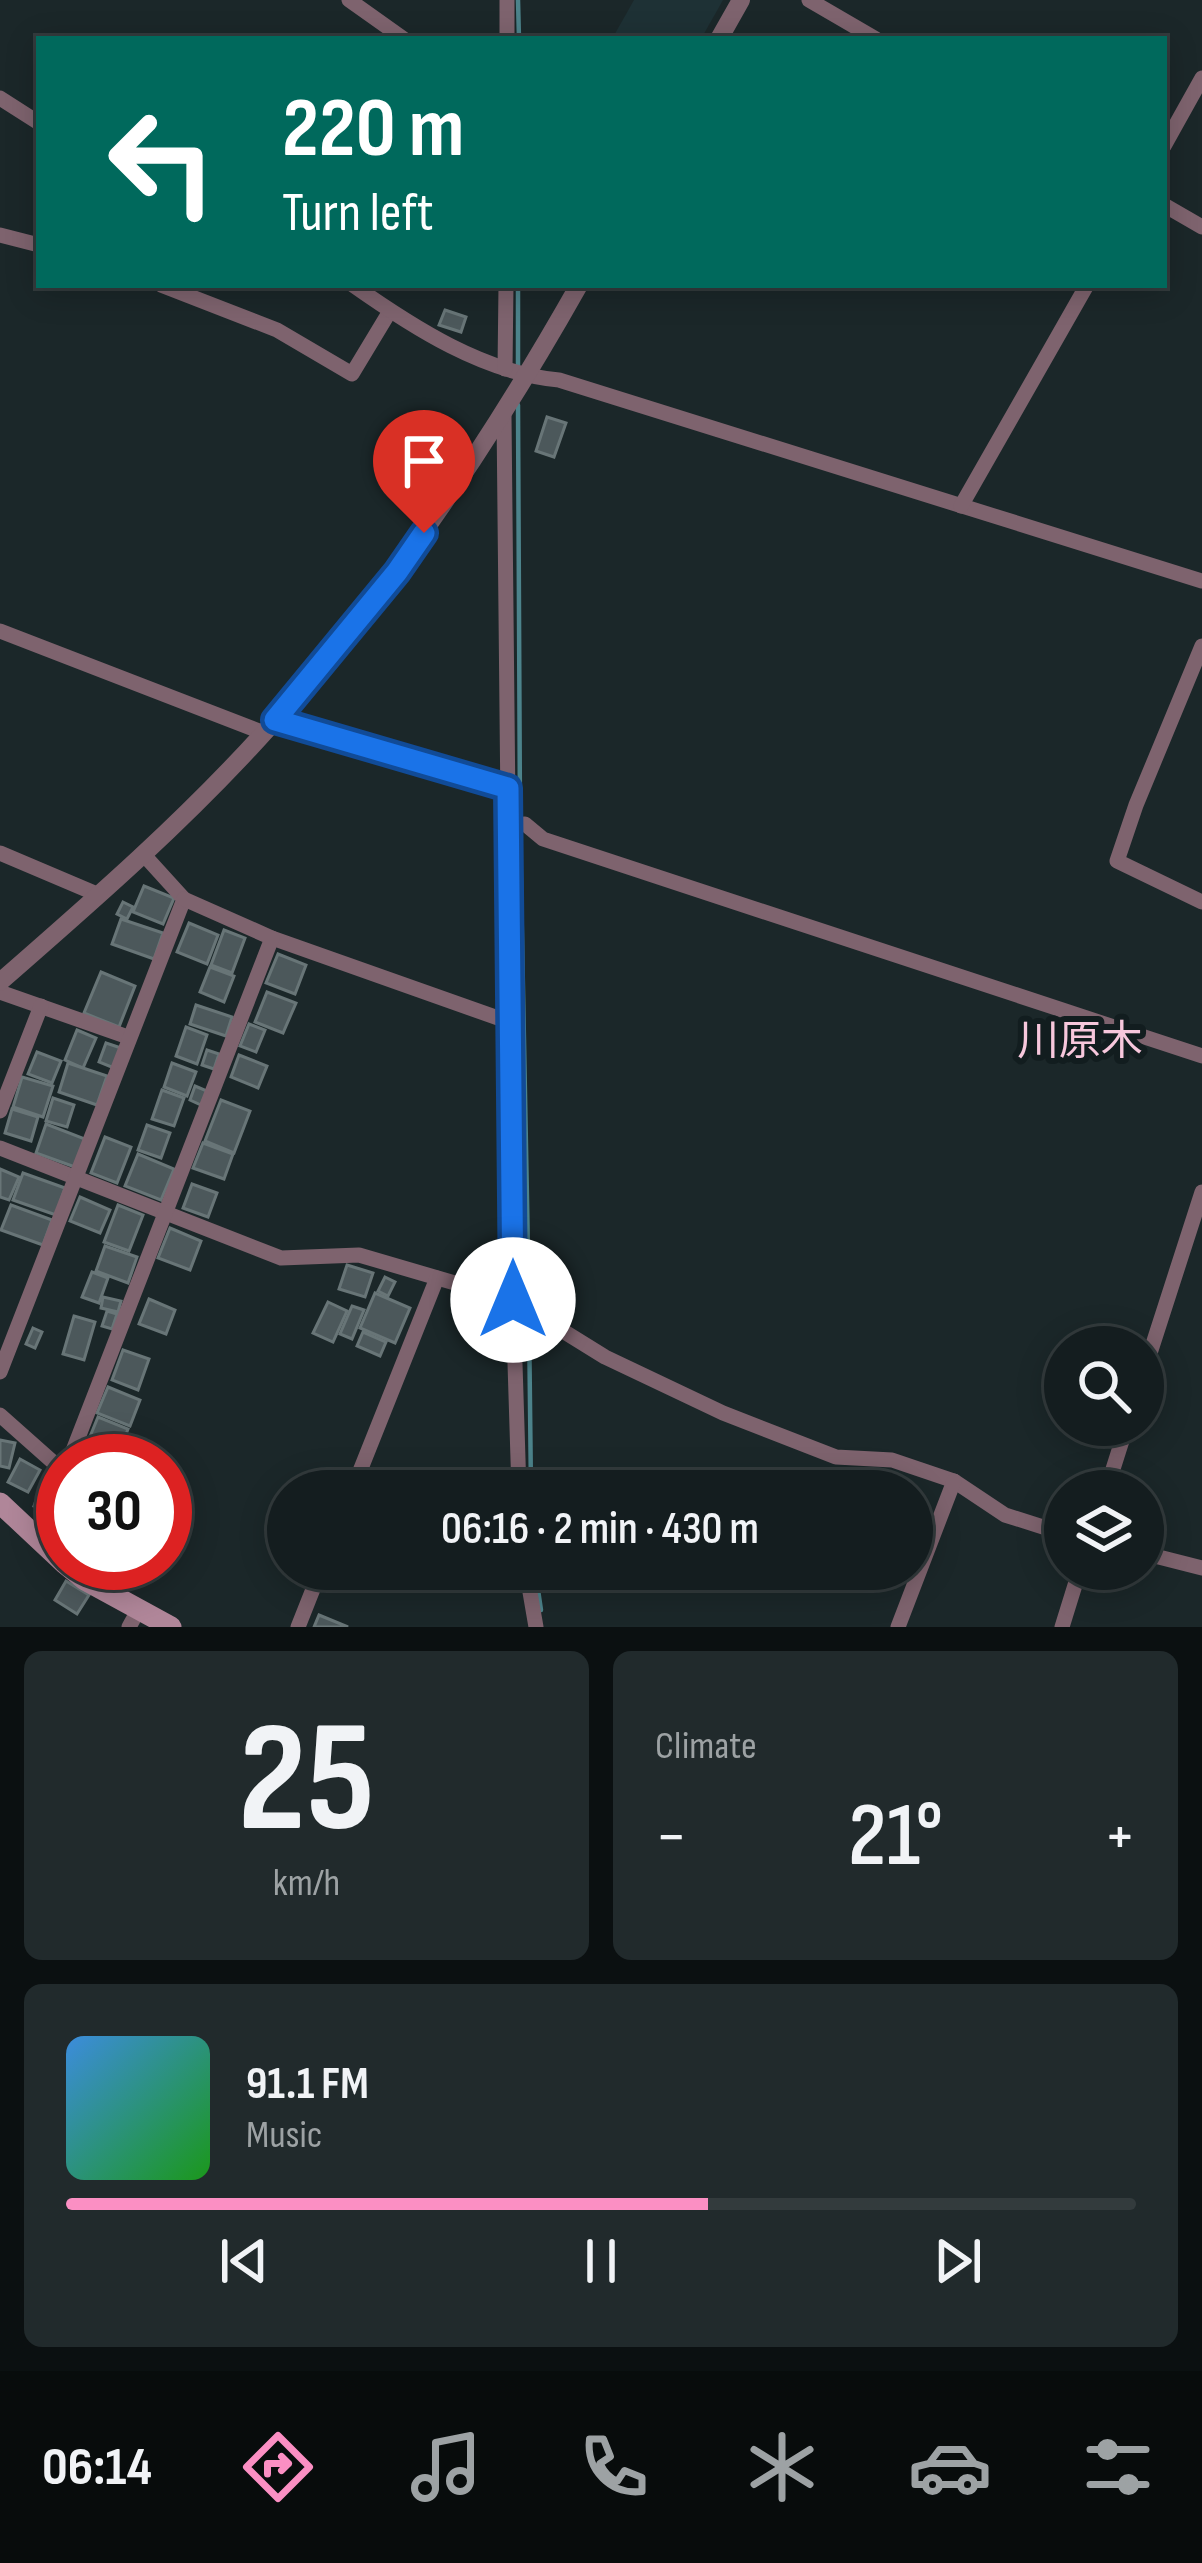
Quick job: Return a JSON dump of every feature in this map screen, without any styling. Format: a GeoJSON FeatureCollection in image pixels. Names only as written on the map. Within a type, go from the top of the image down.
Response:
{"type":"FeatureCollection","features":[{"type":"Feature","properties":{"kind":"main road"},"geometry":{"type":"LineString","coordinates":[[0,1503],[36,1537]]}},
{"type":"Feature","properties":{"kind":"main road"},"geometry":{"type":"LineString","coordinates":[[98,1590],[134,1618],[171,1627]]}},
{"type":"Feature","properties":{"kind":"street"},"geometry":{"type":"LineString","coordinates":[[349,0],[400,36]]}},
{"type":"Feature","properties":{"kind":"street"},"geometry":{"type":"LineString","coordinates":[[507,0],[507,36]]}},
{"type":"Feature","properties":{"kind":"street"},"geometry":{"type":"LineString","coordinates":[[721,36],[741,0]]}},
{"type":"Feature","properties":{"kind":"street"},"geometry":{"type":"LineString","coordinates":[[809,0],[871,36]]}},
{"type":"Feature","properties":{"kind":"street"},"geometry":{"type":"LineString","coordinates":[[1167,141],[1202,78]]}},
{"type":"Feature","properties":{"kind":"street"},"geometry":{"type":"LineString","coordinates":[[0,98],[36,121]]}},
{"type":"Feature","properties":{"kind":"street"},"geometry":{"type":"LineString","coordinates":[[1167,207],[1202,227]]}},
{"type":"Feature","properties":{"kind":"street"},"geometry":{"type":"LineString","coordinates":[[0,235],[36,244]]}},
{"type":"Feature","properties":{"kind":"street"},"geometry":{"type":"LineString","coordinates":[[169,288],[277,330],[352,374],[390,311]]}},
{"type":"Feature","properties":{"kind":"street"},"geometry":{"type":"LineString","coordinates":[[357,288],[409,324],[527,377],[559,380],[1202,581]]}},
{"type":"Feature","properties":{"kind":"street"},"geometry":{"type":"LineString","coordinates":[[505,369],[506,288]]}},
{"type":"Feature","properties":{"kind":"street"},"geometry":{"type":"LineString","coordinates":[[0,982],[144,855],[270,727],[397,572],[504,416],[577,288]]}},
{"type":"Feature","properties":{"kind":"street"},"geometry":{"type":"LineString","coordinates":[[962,506],[1085,288]]}},
{"type":"Feature","properties":{"kind":"street"},"geometry":{"type":"LineString","coordinates":[[504,416],[518,1470]]}},
{"type":"Feature","properties":{"kind":"street"},"geometry":{"type":"LineString","coordinates":[[0,632],[270,727],[508,788]]}},
{"type":"Feature","properties":{"kind":"street"},"geometry":{"type":"LineString","coordinates":[[1202,646],[1117,861],[1202,902]]}},
{"type":"Feature","properties":{"kind":"street"},"geometry":{"type":"LineString","coordinates":[[508,825],[525,824],[543,839],[1202,1057]]}},
{"type":"Feature","properties":{"kind":"street"},"geometry":{"type":"LineString","coordinates":[[0,853],[99,895]]}},
{"type":"Feature","properties":{"kind":"street"},"geometry":{"type":"LineString","coordinates":[[144,855],[184,899],[272,938],[512,1023]]}},
{"type":"Feature","properties":{"kind":"street"},"geometry":{"type":"LineString","coordinates":[[0,1372],[184,899]]}},
{"type":"Feature","properties":{"kind":"street"},"geometry":{"type":"LineString","coordinates":[[79,1434],[272,938]]}},
{"type":"Feature","properties":{"kind":"street"},"geometry":{"type":"LineString","coordinates":[[0,992],[128,1036]]}},
{"type":"Feature","properties":{"kind":"street"},"geometry":{"type":"LineString","coordinates":[[0,1111],[41,1006]]}},
{"type":"Feature","properties":{"kind":"street"},"geometry":{"type":"LineString","coordinates":[[0,1148],[281,1258],[359,1256],[513,1300],[605,1357],[723,1413],[836,1456],[892,1460],[954,1481],[1005,1515],[1044,1527]]}},
{"type":"Feature","properties":{"kind":"street"},"geometry":{"type":"LineString","coordinates":[[1159,1326],[1202,1192]]}},
{"type":"Feature","properties":{"kind":"street"},"geometry":{"type":"LineString","coordinates":[[360,1470],[437,1278]]}},
{"type":"Feature","properties":{"kind":"street"},"geometry":{"type":"LineString","coordinates":[[0,1311],[20,1319]]}},
{"type":"Feature","properties":{"kind":"street"},"geometry":{"type":"LineString","coordinates":[[0,1415],[36,1447]]}},
{"type":"Feature","properties":{"kind":"street"},"geometry":{"type":"LineString","coordinates":[[898,1627],[954,1481]]}},
{"type":"Feature","properties":{"kind":"street"},"geometry":{"type":"LineString","coordinates":[[1164,1558],[1202,1568]]}},
{"type":"Feature","properties":{"kind":"street"},"geometry":{"type":"LineString","coordinates":[[298,1627],[313,1590]]}},
{"type":"Feature","properties":{"kind":"street"},"geometry":{"type":"LineString","coordinates":[[530,1590],[536,1627]]}},
{"type":"Feature","properties":{"kind":"street"},"geometry":{"type":"LineString","coordinates":[[1062,1627],[1074,1590]]}},
{"type":"Feature","properties":{"kind":"shaded area"},"geometry":{"type":"Polygon","coordinates":[[[634,0],[723,0],[703,36],[614,36],[634,0]]]}},
{"type":"Feature","properties":{"kind":"building"},"geometry":{"type":"Polygon","coordinates":[[[445,310],[466,317],[461,332],[439,325],[445,310]]]}},
{"type":"Feature","properties":{"kind":"building"},"geometry":{"type":"Polygon","coordinates":[[[547,417],[566,423],[554,457],[536,451],[547,417]]]}},
{"type":"Feature","properties":{"kind":"building"},"geometry":{"type":"Polygon","coordinates":[[[144,886],[174,898],[163,924],[133,912],[144,886]]]}},
{"type":"Feature","properties":{"kind":"building"},"geometry":{"type":"Polygon","coordinates":[[[123,902],[133,907],[127,919],[117,914],[123,902]]]}},
{"type":"Feature","properties":{"kind":"building"},"geometry":{"type":"Polygon","coordinates":[[[121,919],[163,933],[154,959],[112,944],[121,919]]]}},
{"type":"Feature","properties":{"kind":"building"},"geometry":{"type":"Polygon","coordinates":[[[189,923],[218,935],[207,964],[177,952],[189,923]]]}},
{"type":"Feature","properties":{"kind":"building"},"geometry":{"type":"Polygon","coordinates":[[[224,930],[245,938],[232,973],[211,965],[224,930]]]}},
{"type":"Feature","properties":{"kind":"building"},"geometry":{"type":"Polygon","coordinates":[[[278,954],[306,965],[295,994],[266,983],[278,954]]]}},
{"type":"Feature","properties":{"kind":"building"},"geometry":{"type":"Polygon","coordinates":[[[210,967],[234,976],[224,1002],[200,992],[210,967]]]}},
{"type":"Feature","properties":{"kind":"building"},"geometry":{"type":"Polygon","coordinates":[[[101,972],[135,986],[119,1027],[84,1013],[101,972]]]}},
{"type":"Feature","properties":{"kind":"building"},"geometry":{"type":"Polygon","coordinates":[[[267,992],[296,1003],[283,1033],[255,1022],[267,992]]]}},
{"type":"Feature","properties":{"kind":"building"},"geometry":{"type":"Polygon","coordinates":[[[196,1005],[232,1017],[226,1036],[190,1024],[196,1005]]]}},
{"type":"Feature","properties":{"kind":"building"},"geometry":{"type":"Polygon","coordinates":[[[249,1024],[265,1030],[256,1052],[240,1046],[249,1024]]]}},
{"type":"Feature","properties":{"kind":"building"},"geometry":{"type":"Polygon","coordinates":[[[186,1027],[207,1035],[197,1064],[176,1056],[186,1027]]]}},
{"type":"Feature","properties":{"kind":"building"},"geometry":{"type":"Polygon","coordinates":[[[77,1030],[96,1038],[83,1068],[65,1060],[77,1030]]]}},
{"type":"Feature","properties":{"kind":"building"},"geometry":{"type":"Polygon","coordinates":[[[106,1043],[121,1048],[114,1068],[99,1062],[106,1043]]]}},
{"type":"Feature","properties":{"kind":"building"},"geometry":{"type":"Polygon","coordinates":[[[207,1050],[219,1054],[214,1069],[202,1065],[207,1050]]]}},
{"type":"Feature","properties":{"kind":"building"},"geometry":{"type":"Polygon","coordinates":[[[37,1052],[61,1061],[52,1083],[28,1074],[37,1052]]]}},
{"type":"Feature","properties":{"kind":"building"},"geometry":{"type":"Polygon","coordinates":[[[239,1055],[267,1066],[258,1088],[231,1077],[239,1055]]]}},
{"type":"Feature","properties":{"kind":"building"},"geometry":{"type":"Polygon","coordinates":[[[68,1063],[107,1076],[97,1105],[59,1092],[68,1063]]]}},
{"type":"Feature","properties":{"kind":"building"},"geometry":{"type":"Polygon","coordinates":[[[172,1063],[196,1072],[187,1096],[164,1087],[172,1063]]]}},
{"type":"Feature","properties":{"kind":"building"},"geometry":{"type":"Polygon","coordinates":[[[22,1077],[53,1086],[43,1117],[13,1107],[22,1077]]]}},
{"type":"Feature","properties":{"kind":"building"},"geometry":{"type":"Polygon","coordinates":[[[195,1086],[207,1091],[201,1105],[190,1100],[195,1086]]]}},
{"type":"Feature","properties":{"kind":"building"},"geometry":{"type":"Polygon","coordinates":[[[162,1090],[184,1098],[174,1126],[152,1119],[162,1090]]]}},
{"type":"Feature","properties":{"kind":"building"},"geometry":{"type":"Polygon","coordinates":[[[53,1098],[74,1105],[67,1127],[46,1121],[53,1098]]]}},
{"type":"Feature","properties":{"kind":"building"},"geometry":{"type":"Polygon","coordinates":[[[221,1100],[250,1111],[234,1153],[205,1141],[221,1100]]]}},
{"type":"Feature","properties":{"kind":"building"},"geometry":{"type":"Polygon","coordinates":[[[12,1109],[38,1117],[31,1141],[5,1133],[12,1109]]]}},
{"type":"Feature","properties":{"kind":"building"},"geometry":{"type":"Polygon","coordinates":[[[46,1124],[85,1139],[75,1167],[36,1153],[46,1124]]]}},
{"type":"Feature","properties":{"kind":"building"},"geometry":{"type":"Polygon","coordinates":[[[147,1125],[170,1133],[161,1158],[138,1150],[147,1125]]]}},
{"type":"Feature","properties":{"kind":"building"},"geometry":{"type":"Polygon","coordinates":[[[105,1137],[131,1147],[117,1183],[91,1173],[105,1137]]]}},
{"type":"Feature","properties":{"kind":"building"},"geometry":{"type":"Polygon","coordinates":[[[203,1143],[233,1154],[224,1179],[193,1168],[203,1143]]]}},
{"type":"Feature","properties":{"kind":"building"},"geometry":{"type":"Polygon","coordinates":[[[138,1154],[174,1169],[161,1200],[125,1186],[138,1154]]]}},
{"type":"Feature","properties":{"kind":"building"},"geometry":{"type":"Polygon","coordinates":[[[0,1169],[19,1177],[9,1200],[0,1197],[0,1169]]]}},
{"type":"Feature","properties":{"kind":"building"},"geometry":{"type":"Polygon","coordinates":[[[23,1173],[65,1188],[56,1215],[13,1200],[23,1173]]]}},
{"type":"Feature","properties":{"kind":"building"},"geometry":{"type":"Polygon","coordinates":[[[192,1184],[217,1193],[208,1217],[183,1208],[192,1184]]]}},
{"type":"Feature","properties":{"kind":"building"},"geometry":{"type":"Polygon","coordinates":[[[80,1197],[110,1210],[100,1233],[70,1221],[80,1197]]]}},
{"type":"Feature","properties":{"kind":"building"},"geometry":{"type":"Polygon","coordinates":[[[11,1205],[52,1220],[43,1245],[1,1230],[11,1205]]]}},
{"type":"Feature","properties":{"kind":"building"},"geometry":{"type":"Polygon","coordinates":[[[118,1205],[143,1215],[129,1251],[104,1242],[118,1205]]]}},
{"type":"Feature","properties":{"kind":"building"},"geometry":{"type":"Polygon","coordinates":[[[170,1228],[201,1241],[190,1270],[158,1258],[170,1228]]]}},
{"type":"Feature","properties":{"kind":"building"},"geometry":{"type":"Polygon","coordinates":[[[105,1246],[137,1257],[128,1283],[96,1271],[105,1246]]]}},
{"type":"Feature","properties":{"kind":"building"},"geometry":{"type":"Polygon","coordinates":[[[347,1265],[373,1273],[365,1297],[339,1289],[347,1265]]]}},
{"type":"Feature","properties":{"kind":"building"},"geometry":{"type":"Polygon","coordinates":[[[92,1272],[108,1278],[99,1303],[82,1297],[92,1272]]]}},
{"type":"Feature","properties":{"kind":"building"},"geometry":{"type":"Polygon","coordinates":[[[385,1277],[395,1282],[388,1296],[378,1291],[385,1277]]]}},
{"type":"Feature","properties":{"kind":"building"},"geometry":{"type":"Polygon","coordinates":[[[375,1293],[410,1308],[395,1343],[360,1328],[375,1293]]]}},
{"type":"Feature","properties":{"kind":"building"},"geometry":{"type":"Polygon","coordinates":[[[103,1297],[121,1301],[118,1312],[101,1308],[103,1297]]]}},
{"type":"Feature","properties":{"kind":"building"},"geometry":{"type":"Polygon","coordinates":[[[149,1299],[175,1310],[166,1334],[139,1324],[149,1299]]]}},
{"type":"Feature","properties":{"kind":"building"},"geometry":{"type":"Polygon","coordinates":[[[328,1302],[347,1311],[333,1342],[313,1333],[328,1302]]]}},
{"type":"Feature","properties":{"kind":"building"},"geometry":{"type":"Polygon","coordinates":[[[352,1306],[364,1310],[352,1339],[340,1334],[352,1306]]]}},
{"type":"Feature","properties":{"kind":"building"},"geometry":{"type":"Polygon","coordinates":[[[107,1311],[117,1314],[112,1329],[102,1326],[107,1311]]]}},
{"type":"Feature","properties":{"kind":"building"},"geometry":{"type":"Polygon","coordinates":[[[74,1316],[95,1322],[84,1360],[63,1354],[74,1316]]]}},
{"type":"Feature","properties":{"kind":"building"},"geometry":{"type":"Polygon","coordinates":[[[33,1328],[42,1332],[35,1348],[26,1344],[33,1328]]]}},
{"type":"Feature","properties":{"kind":"building"},"geometry":{"type":"Polygon","coordinates":[[[363,1332],[386,1342],[380,1356],[357,1346],[363,1332]]]}},
{"type":"Feature","properties":{"kind":"building"},"geometry":{"type":"Polygon","coordinates":[[[123,1350],[149,1359],[138,1390],[112,1380],[123,1350]]]}},
{"type":"Feature","properties":{"kind":"building"},"geometry":{"type":"Polygon","coordinates":[[[108,1387],[140,1400],[130,1426],[97,1413],[108,1387]]]}},
{"type":"Feature","properties":{"kind":"building"},"geometry":{"type":"Polygon","coordinates":[[[98,1417],[128,1429],[126,1434],[91,1434],[98,1417]]]}},
{"type":"Feature","properties":{"kind":"building"},"geometry":{"type":"Polygon","coordinates":[[[0,1440],[15,1443],[9,1468],[0,1466],[0,1440]]]}},
{"type":"Feature","properties":{"kind":"building"},"geometry":{"type":"Polygon","coordinates":[[[20,1459],[36,1468],[28,1492],[8,1482],[20,1459]]]}},
{"type":"Feature","properties":{"kind":"building"},"geometry":{"type":"Polygon","coordinates":[[[61,1590],[89,1595],[77,1614],[55,1600],[61,1590]]]}},
{"type":"Feature","properties":{"kind":"building"},"geometry":{"type":"Polygon","coordinates":[[[319,1615],[348,1627],[314,1627],[319,1615]]]}},
{"type":"Feature","properties":{"kind":"waterway"},"geometry":{"type":"LineString","coordinates":[[518,0],[519,36]]}},
{"type":"Feature","properties":{"kind":"waterway"},"geometry":{"type":"LineString","coordinates":[[518,288],[518,369]]}},
{"type":"Feature","properties":{"kind":"waterway"},"geometry":{"type":"LineString","coordinates":[[518,405],[520,819]]}},
{"type":"Feature","properties":{"kind":"waterway"},"geometry":{"type":"LineString","coordinates":[[520,831],[529,1305]]}},
{"type":"Feature","properties":{"kind":"waterway"},"geometry":{"type":"LineString","coordinates":[[529,1317],[531,1470]]}},
{"type":"Feature","properties":{"kind":"waterway"},"geometry":{"type":"LineString","coordinates":[[538,1590],[541,1610]]}},
{"type":"Feature","properties":{"kind":"district","name":"川原木"},"geometry":{"type":"Point","coordinates":[1080,1040]}},
{"type":"Feature","properties":{"kind":"route"},"geometry":{"type":"LineString","coordinates":[[424,533],[275,720],[508,788],[513,1300]]}}]}
